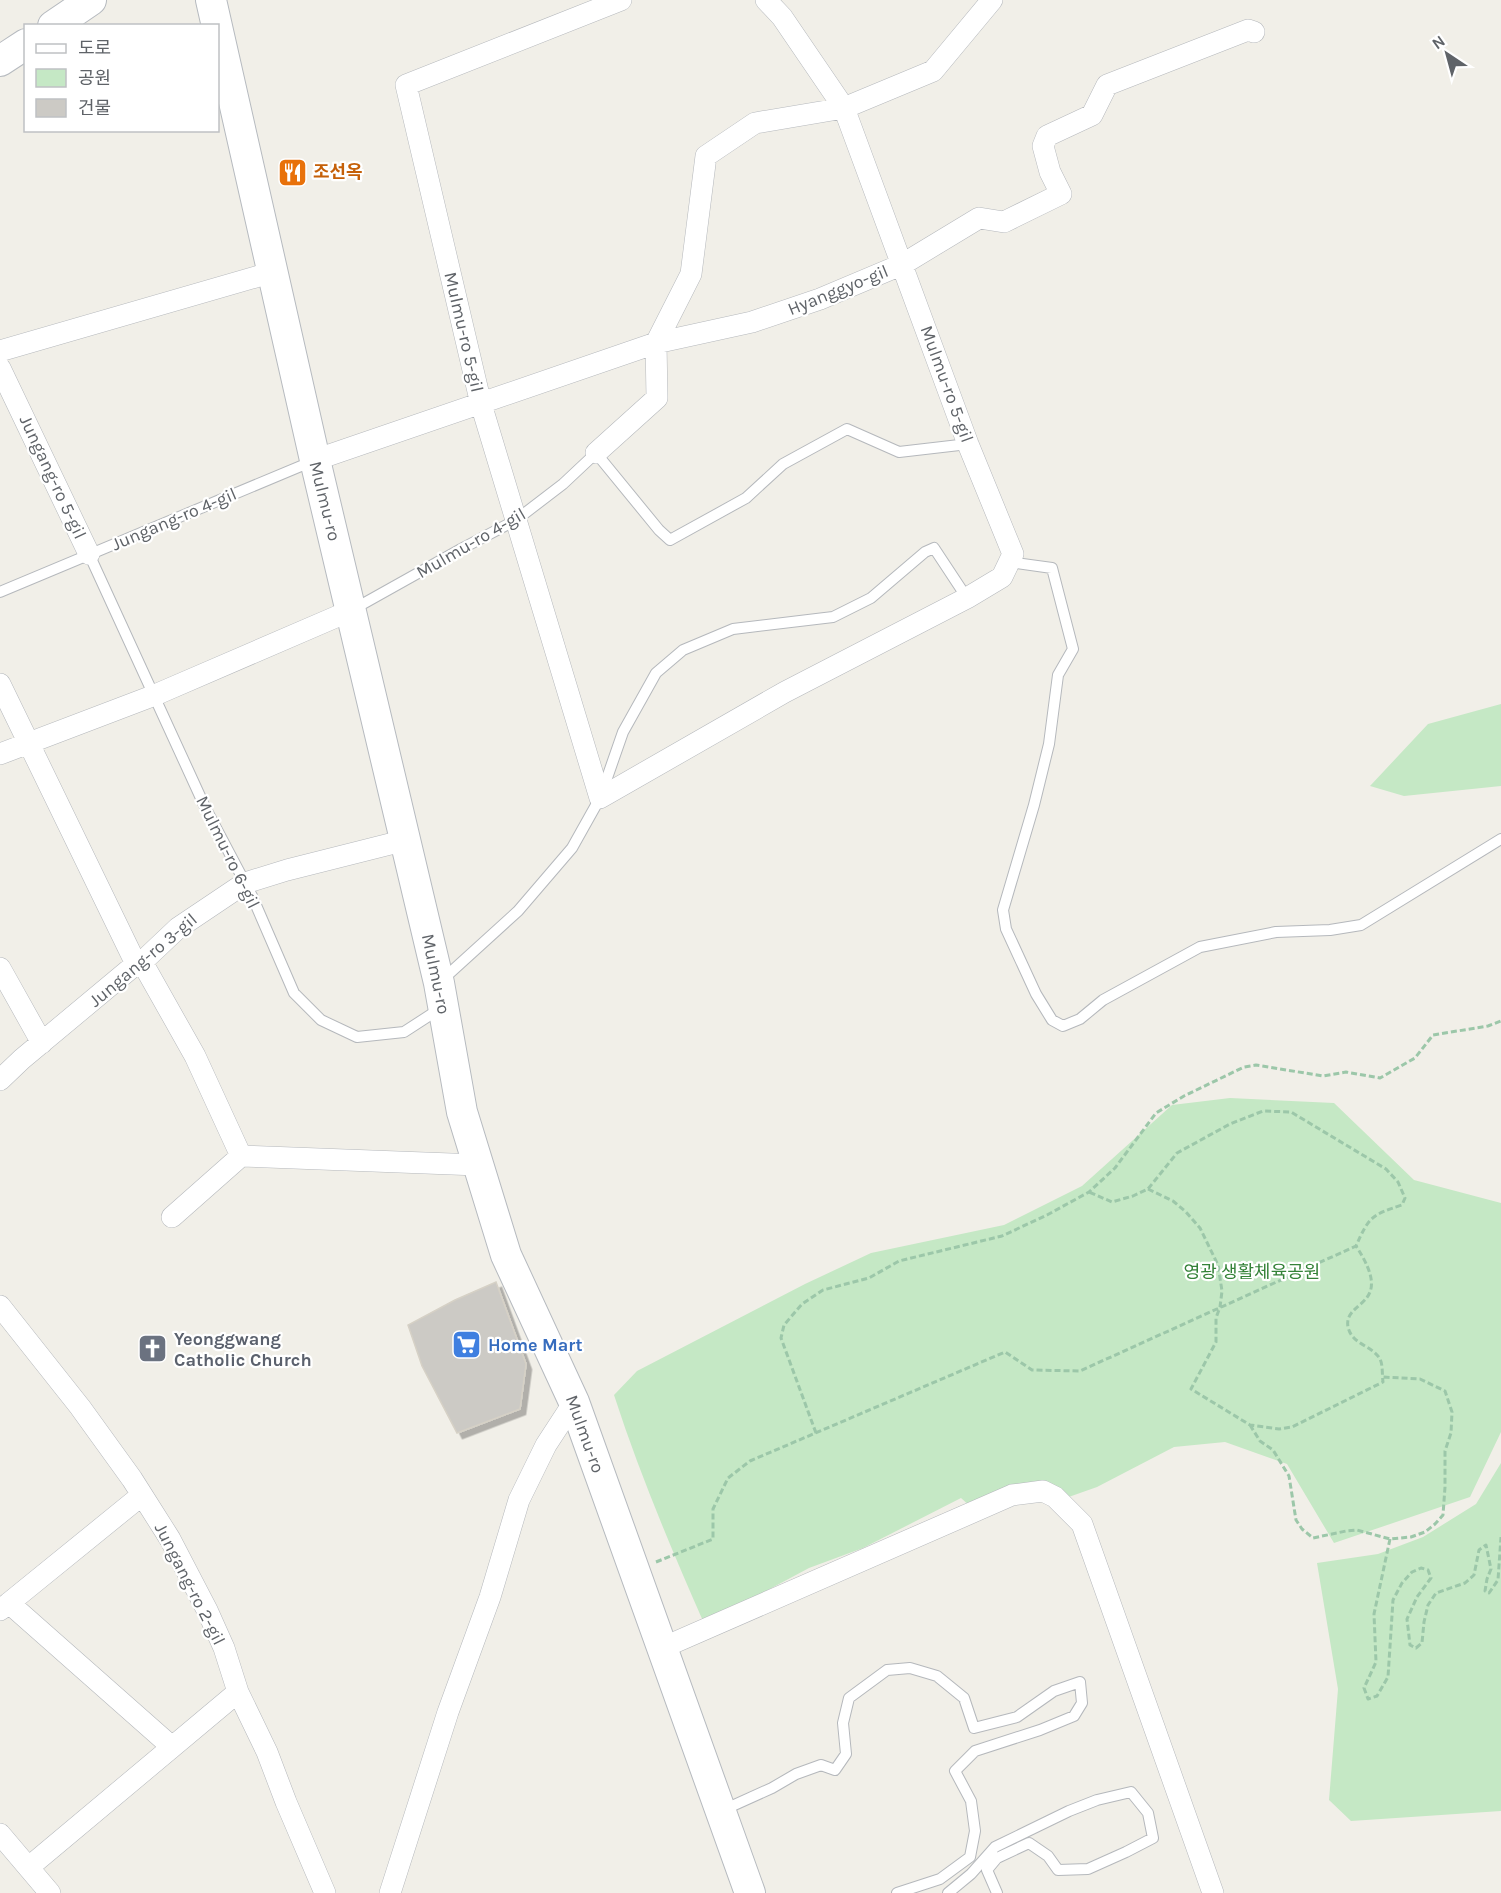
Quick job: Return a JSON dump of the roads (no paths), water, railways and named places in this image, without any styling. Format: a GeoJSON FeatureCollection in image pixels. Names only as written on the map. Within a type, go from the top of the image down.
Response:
{"type":"FeatureCollection","features":[{"type":"Feature","properties":{"kind":"main road"},"geometry":{"type":"LineString","coordinates":[[56,24],[91,0]]}},
{"type":"Feature","properties":{"kind":"main road","name":"Mulmu-ro"},"geometry":{"type":"LineString","coordinates":[[211,0],[216,24]]}},
{"type":"Feature","properties":{"kind":"main road","name":"Mulmu-ro"},"geometry":{"type":"LineString","coordinates":[[219,35],[315,460],[441,995],[462,1112],[506,1255],[574,1402],[750,1893]]}},
{"type":"Feature","properties":{"kind":"main road"},"geometry":{"type":"LineString","coordinates":[[0,61],[24,45]]}},
{"type":"Feature","properties":{"kind":"street","name":"Mulmu-ro 5-gil"},"geometry":{"type":"LineString","coordinates":[[600,798],[481,404],[406,85],[621,0]]}},
{"type":"Feature","properties":{"kind":"street","name":"Mulmu-ro 5-gil"},"geometry":{"type":"LineString","coordinates":[[766,0],[782,17],[844,108],[968,444],[1013,554],[1009,562]]}},
{"type":"Feature","properties":{"kind":"street"},"geometry":{"type":"LineString","coordinates":[[596,453],[657,398],[656,342],[691,273],[706,156],[755,123],[844,108],[933,71],[993,0]]}},
{"type":"Feature","properties":{"kind":"street","name":"Hyanggyo-gil"},"geometry":{"type":"LineString","coordinates":[[315,460],[656,342],[752,322],[820,299],[903,264],[979,218],[1004,222],[1061,194],[1050,172],[1042,146],[1047,136],[1092,115],[1107,85],[1248,30],[1254,32]]}},
{"type":"Feature","properties":{"kind":"street"},"geometry":{"type":"LineString","coordinates":[[0,351],[273,272]]}},
{"type":"Feature","properties":{"kind":"street","name":"Jungang-ro 5-gil"},"geometry":{"type":"LineString","coordinates":[[0,368],[89,555]]}},
{"type":"Feature","properties":{"kind":"street"},"geometry":{"type":"LineString","coordinates":[[600,798],[785,692],[967,598],[1002,577],[1009,562]]}},
{"type":"Feature","properties":{"kind":"street"},"geometry":{"type":"LineString","coordinates":[[0,754],[155,695],[352,610]]}},
{"type":"Feature","properties":{"kind":"street"},"geometry":{"type":"LineString","coordinates":[[0,684],[139,963],[195,1056],[241,1156]]}},
{"type":"Feature","properties":{"kind":"street","name":"Jungang-ro 3-gil"},"geometry":{"type":"LineString","coordinates":[[0,1080],[139,963],[178,927],[245,883],[406,840]]}},
{"type":"Feature","properties":{"kind":"street"},"geometry":{"type":"LineString","coordinates":[[0,968],[42,1043]]}},
{"type":"Feature","properties":{"kind":"street"},"geometry":{"type":"LineString","coordinates":[[172,1217],[241,1156],[478,1165]]}},
{"type":"Feature","properties":{"kind":"street","name":"Jungang-ro 2-gil"},"geometry":{"type":"LineString","coordinates":[[0,1306],[80,1407],[170,1539],[224,1648],[238,1692],[267,1752],[325,1893]]}},
{"type":"Feature","properties":{"kind":"street"},"geometry":{"type":"LineString","coordinates":[[390,1893],[448,1712],[490,1597],[519,1500],[546,1446],[574,1402]]}},
{"type":"Feature","properties":{"kind":"street"},"geometry":{"type":"LineString","coordinates":[[662,1648],[1012,1495],[1043,1491],[1055,1497],[1082,1524],[1213,1893]]}},
{"type":"Feature","properties":{"kind":"street"},"geometry":{"type":"LineString","coordinates":[[142,1495],[4,1606],[172,1747]]}},
{"type":"Feature","properties":{"kind":"street"},"geometry":{"type":"LineString","coordinates":[[29,1867],[238,1692]]}},
{"type":"Feature","properties":{"kind":"street"},"geometry":{"type":"LineString","coordinates":[[0,1834],[50,1893]]}},
{"type":"Feature","properties":{"kind":"lane"},"geometry":{"type":"LineString","coordinates":[[596,453],[659,530],[670,540],[746,498],[783,464],[847,429],[898,452],[968,444]]}},
{"type":"Feature","properties":{"kind":"lane","name":"Mulmu-ro 4-gil"},"geometry":{"type":"LineString","coordinates":[[352,610],[516,520],[563,484],[596,453]]}},
{"type":"Feature","properties":{"kind":"lane","name":"Jungang-ro 4-gil"},"geometry":{"type":"LineString","coordinates":[[0,592],[315,460]]}},
{"type":"Feature","properties":{"kind":"lane"},"geometry":{"type":"LineString","coordinates":[[441,995],[572,848],[600,798],[623,732],[656,673],[683,650],[734,629],[833,617],[871,598],[925,552],[934,548],[967,598]]}},
{"type":"Feature","properties":{"kind":"lane","name":"Mulmu-ro 6-gil"},"geometry":{"type":"LineString","coordinates":[[89,555],[205,807],[245,883],[294,993],[321,1020],[357,1037],[404,1032],[441,995]]}},
{"type":"Feature","properties":{"kind":"lane"},"geometry":{"type":"LineString","coordinates":[[1009,562],[1052,568],[1072,649],[1058,675],[1049,744],[1034,805],[1003,910],[1006,929],[1036,994],[1052,1020],[1063,1026],[1080,1018],[1103,1000],[1200,947],[1276,932],[1330,930],[1360,925],[1501,839]]}},
{"type":"Feature","properties":{"kind":"lane"},"geometry":{"type":"LineString","coordinates":[[721,1811],[772,1788],[796,1774],[821,1766],[835,1770],[846,1754],[843,1723],[849,1698],[887,1670],[910,1668],[937,1676],[964,1698],[974,1728],[1017,1717],[1054,1691],[1080,1682],[1082,1703],[1074,1716],[1040,1730],[975,1751],[955,1771],[971,1801],[975,1830],[970,1857],[940,1879],[897,1893]]}},
{"type":"Feature","properties":{"kind":"lane"},"geometry":{"type":"LineString","coordinates":[[948,1893],[971,1874],[995,1847],[1069,1811],[1097,1800],[1131,1792],[1148,1813],[1153,1838],[1088,1869],[1058,1870],[1048,1856],[1029,1843],[997,1858],[987,1870],[997,1893]]}},
{"type":"Feature","properties":{"kind":"place","name":"조선옥"},"geometry":{"type":"Point","coordinates":[292,172]}},
{"type":"Feature","properties":{"kind":"place","name":"Home Mart"},"geometry":{"type":"Point","coordinates":[467,1345]}},
{"type":"Feature","properties":{"kind":"place","name":"Yeonggwang Catholic Church"},"geometry":{"type":"Point","coordinates":[153,1349]}},
{"type":"Feature","properties":{"kind":"park label","name":"영광 생활체육공원"},"geometry":{"type":"Point","coordinates":[1252,1272]}}]}
